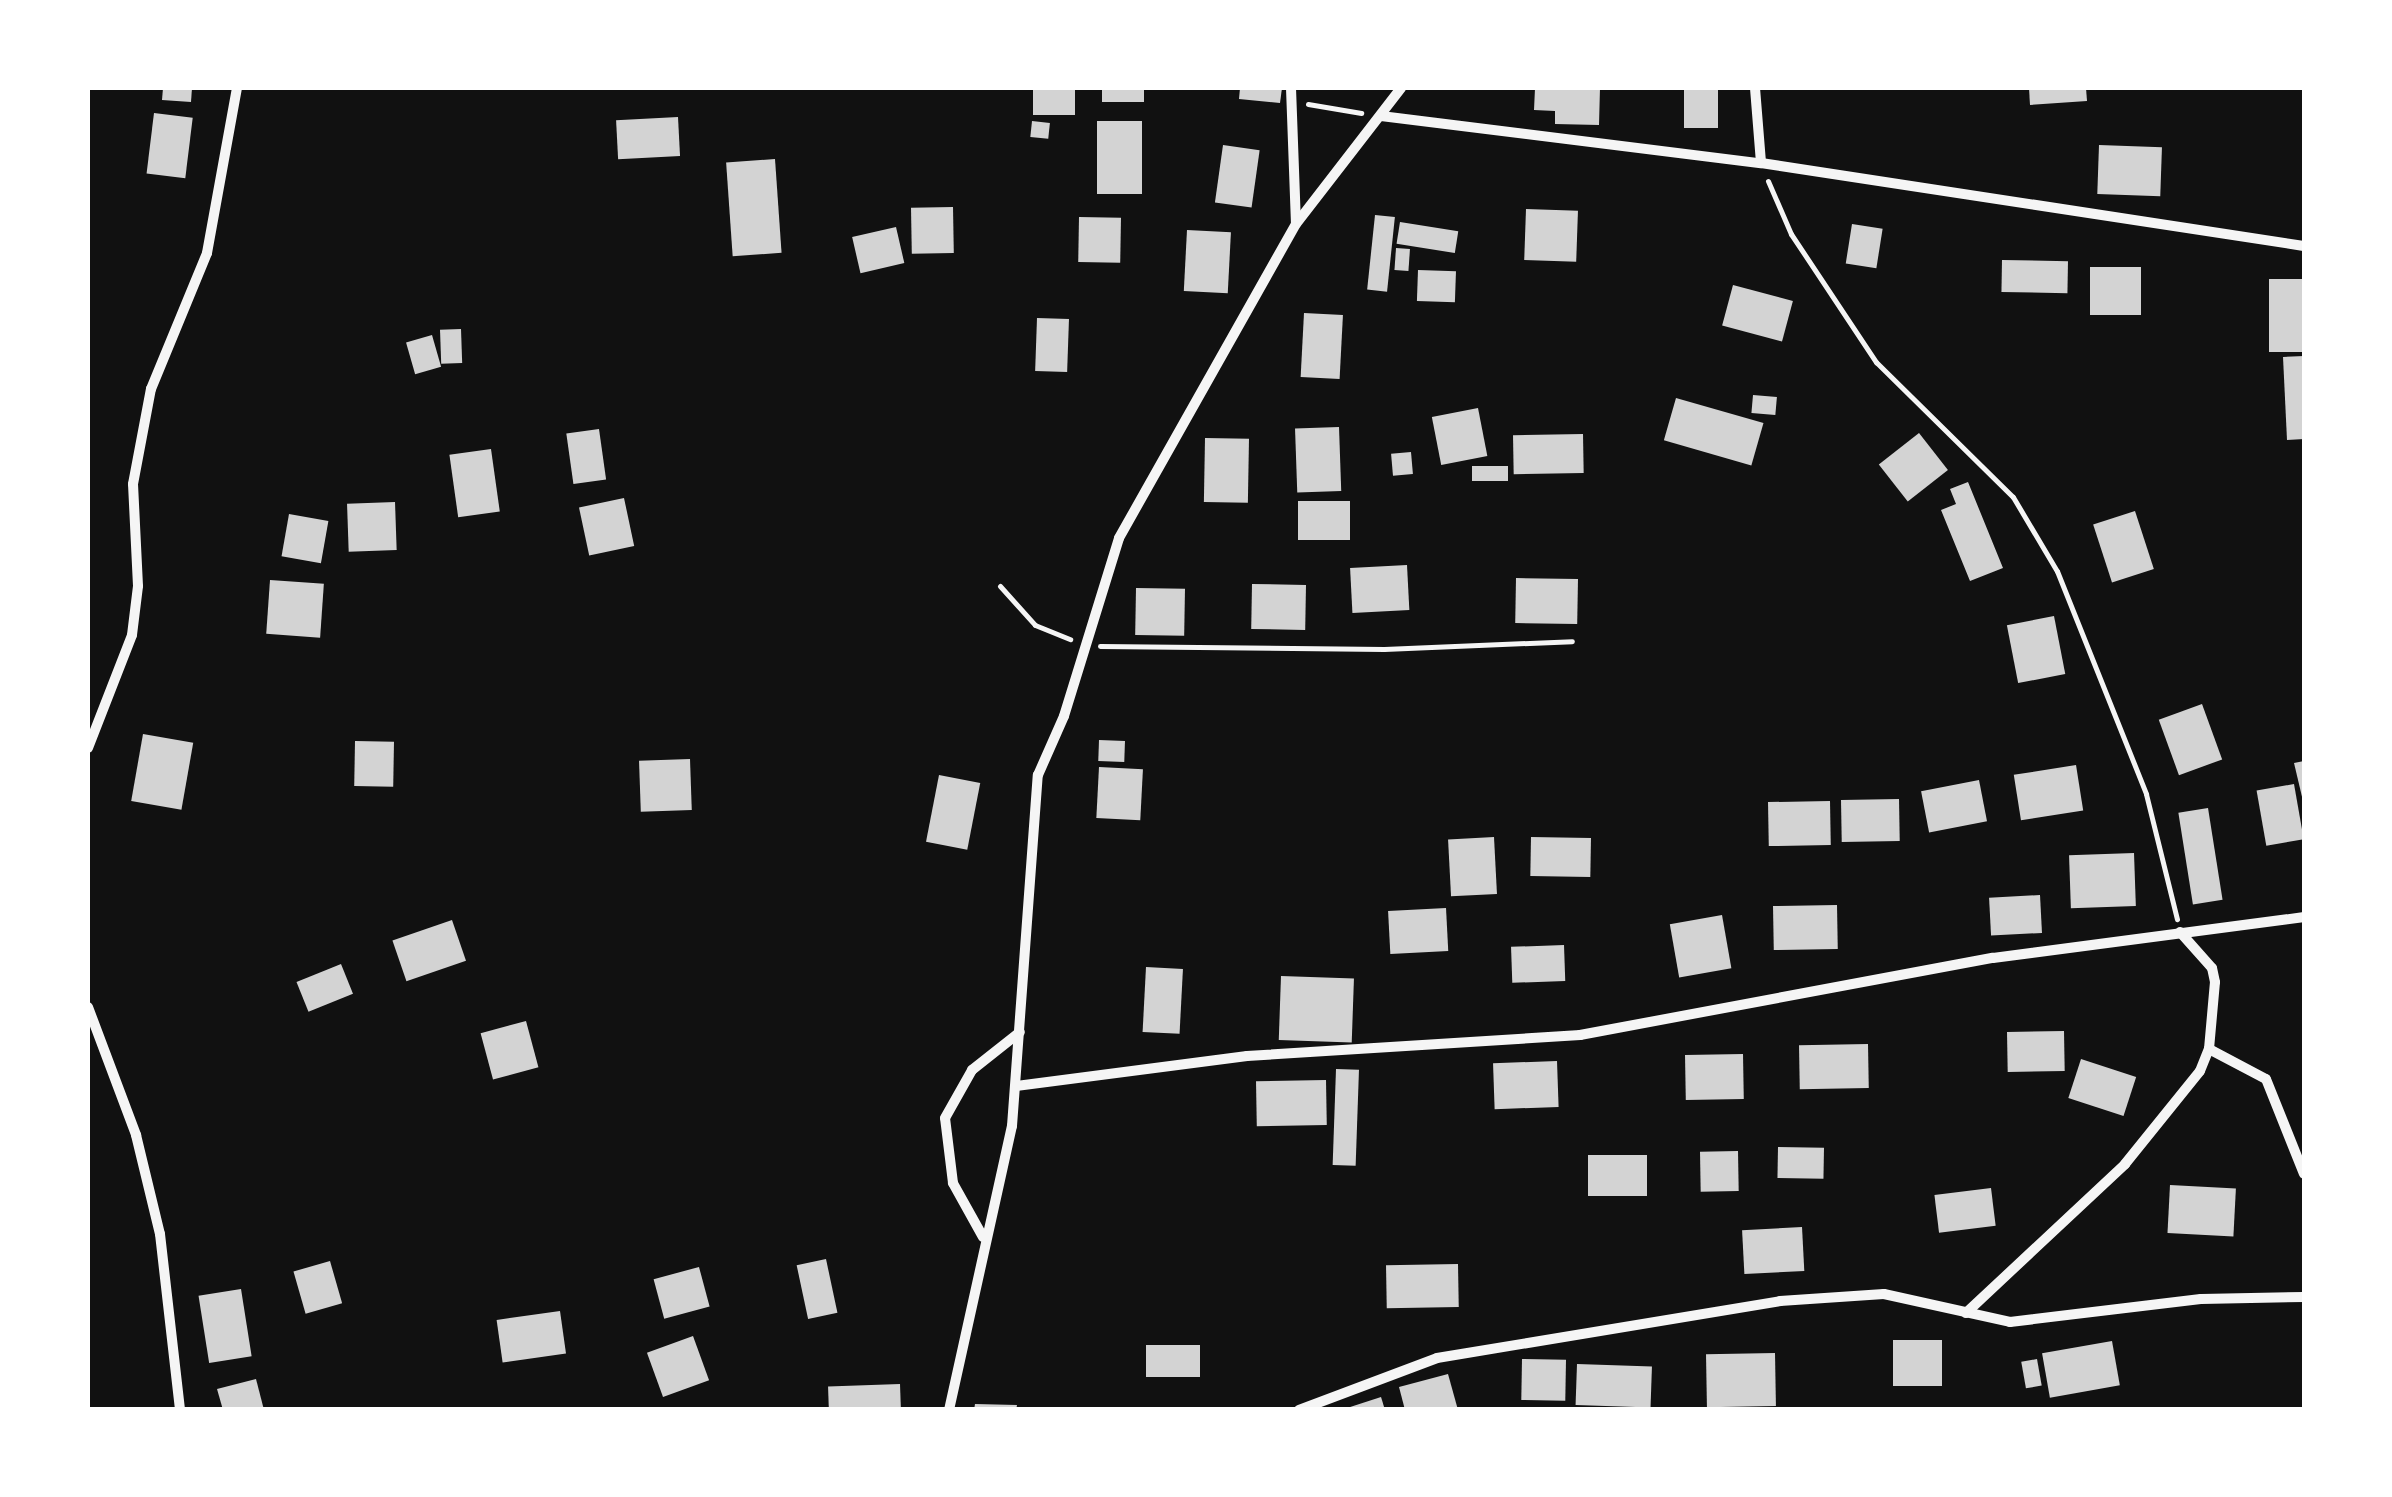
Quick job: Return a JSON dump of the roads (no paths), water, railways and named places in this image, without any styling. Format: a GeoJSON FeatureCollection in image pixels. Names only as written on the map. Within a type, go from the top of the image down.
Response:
{"type":"FeatureCollection","features":[{"type":"Feature","properties":{"kind":"street"},"geometry":{"type":"LineString","coordinates":[[88,748],[132,635],[138,586],[133,484],[148,404],[163,350],[207,252],[238,88]]}},
{"type":"Feature","properties":{"kind":"street"},"geometry":{"type":"LineString","coordinates":[[1291,88],[1296,224]]}},
{"type":"Feature","properties":{"kind":"street"},"geometry":{"type":"LineString","coordinates":[[948,1410],[983,1237],[998,1191],[1016,1086],[1038,775],[1086,646],[1119,538],[1296,224],[1402,88]]}},
{"type":"Feature","properties":{"kind":"street"},"geometry":{"type":"LineString","coordinates":[[1755,88],[1761,163]]}},
{"type":"Feature","properties":{"kind":"street"},"geometry":{"type":"LineString","coordinates":[[1381,116],[1574,145],[1761,163],[2304,246]]}},
{"type":"Feature","properties":{"kind":"street"},"geometry":{"type":"LineString","coordinates":[[1016,1086],[1247,1056],[1580,1035],[1994,958],[2304,918]]}},
{"type":"Feature","properties":{"kind":"street"},"geometry":{"type":"LineString","coordinates":[[1966,1314],[2125,1164],[2182,1098],[2209,1049],[2215,982],[2212,968],[2180,932]]}},
{"type":"Feature","properties":{"kind":"street"},"geometry":{"type":"LineString","coordinates":[[88,1008],[136,1135],[160,1234],[180,1410]]}},
{"type":"Feature","properties":{"kind":"street"},"geometry":{"type":"LineString","coordinates":[[983,1237],[953,1184],[945,1118],[972,1070],[1020,1032]]}},
{"type":"Feature","properties":{"kind":"street"},"geometry":{"type":"LineString","coordinates":[[2209,1049],[2266,1079],[2304,1174]]}},
{"type":"Feature","properties":{"kind":"street"},"geometry":{"type":"LineString","coordinates":[[1300,1410],[1437,1358],[1780,1302],[1884,1294],[1966,1314],[2041,1322],[2142,1305],[2304,1297]]}}]}
